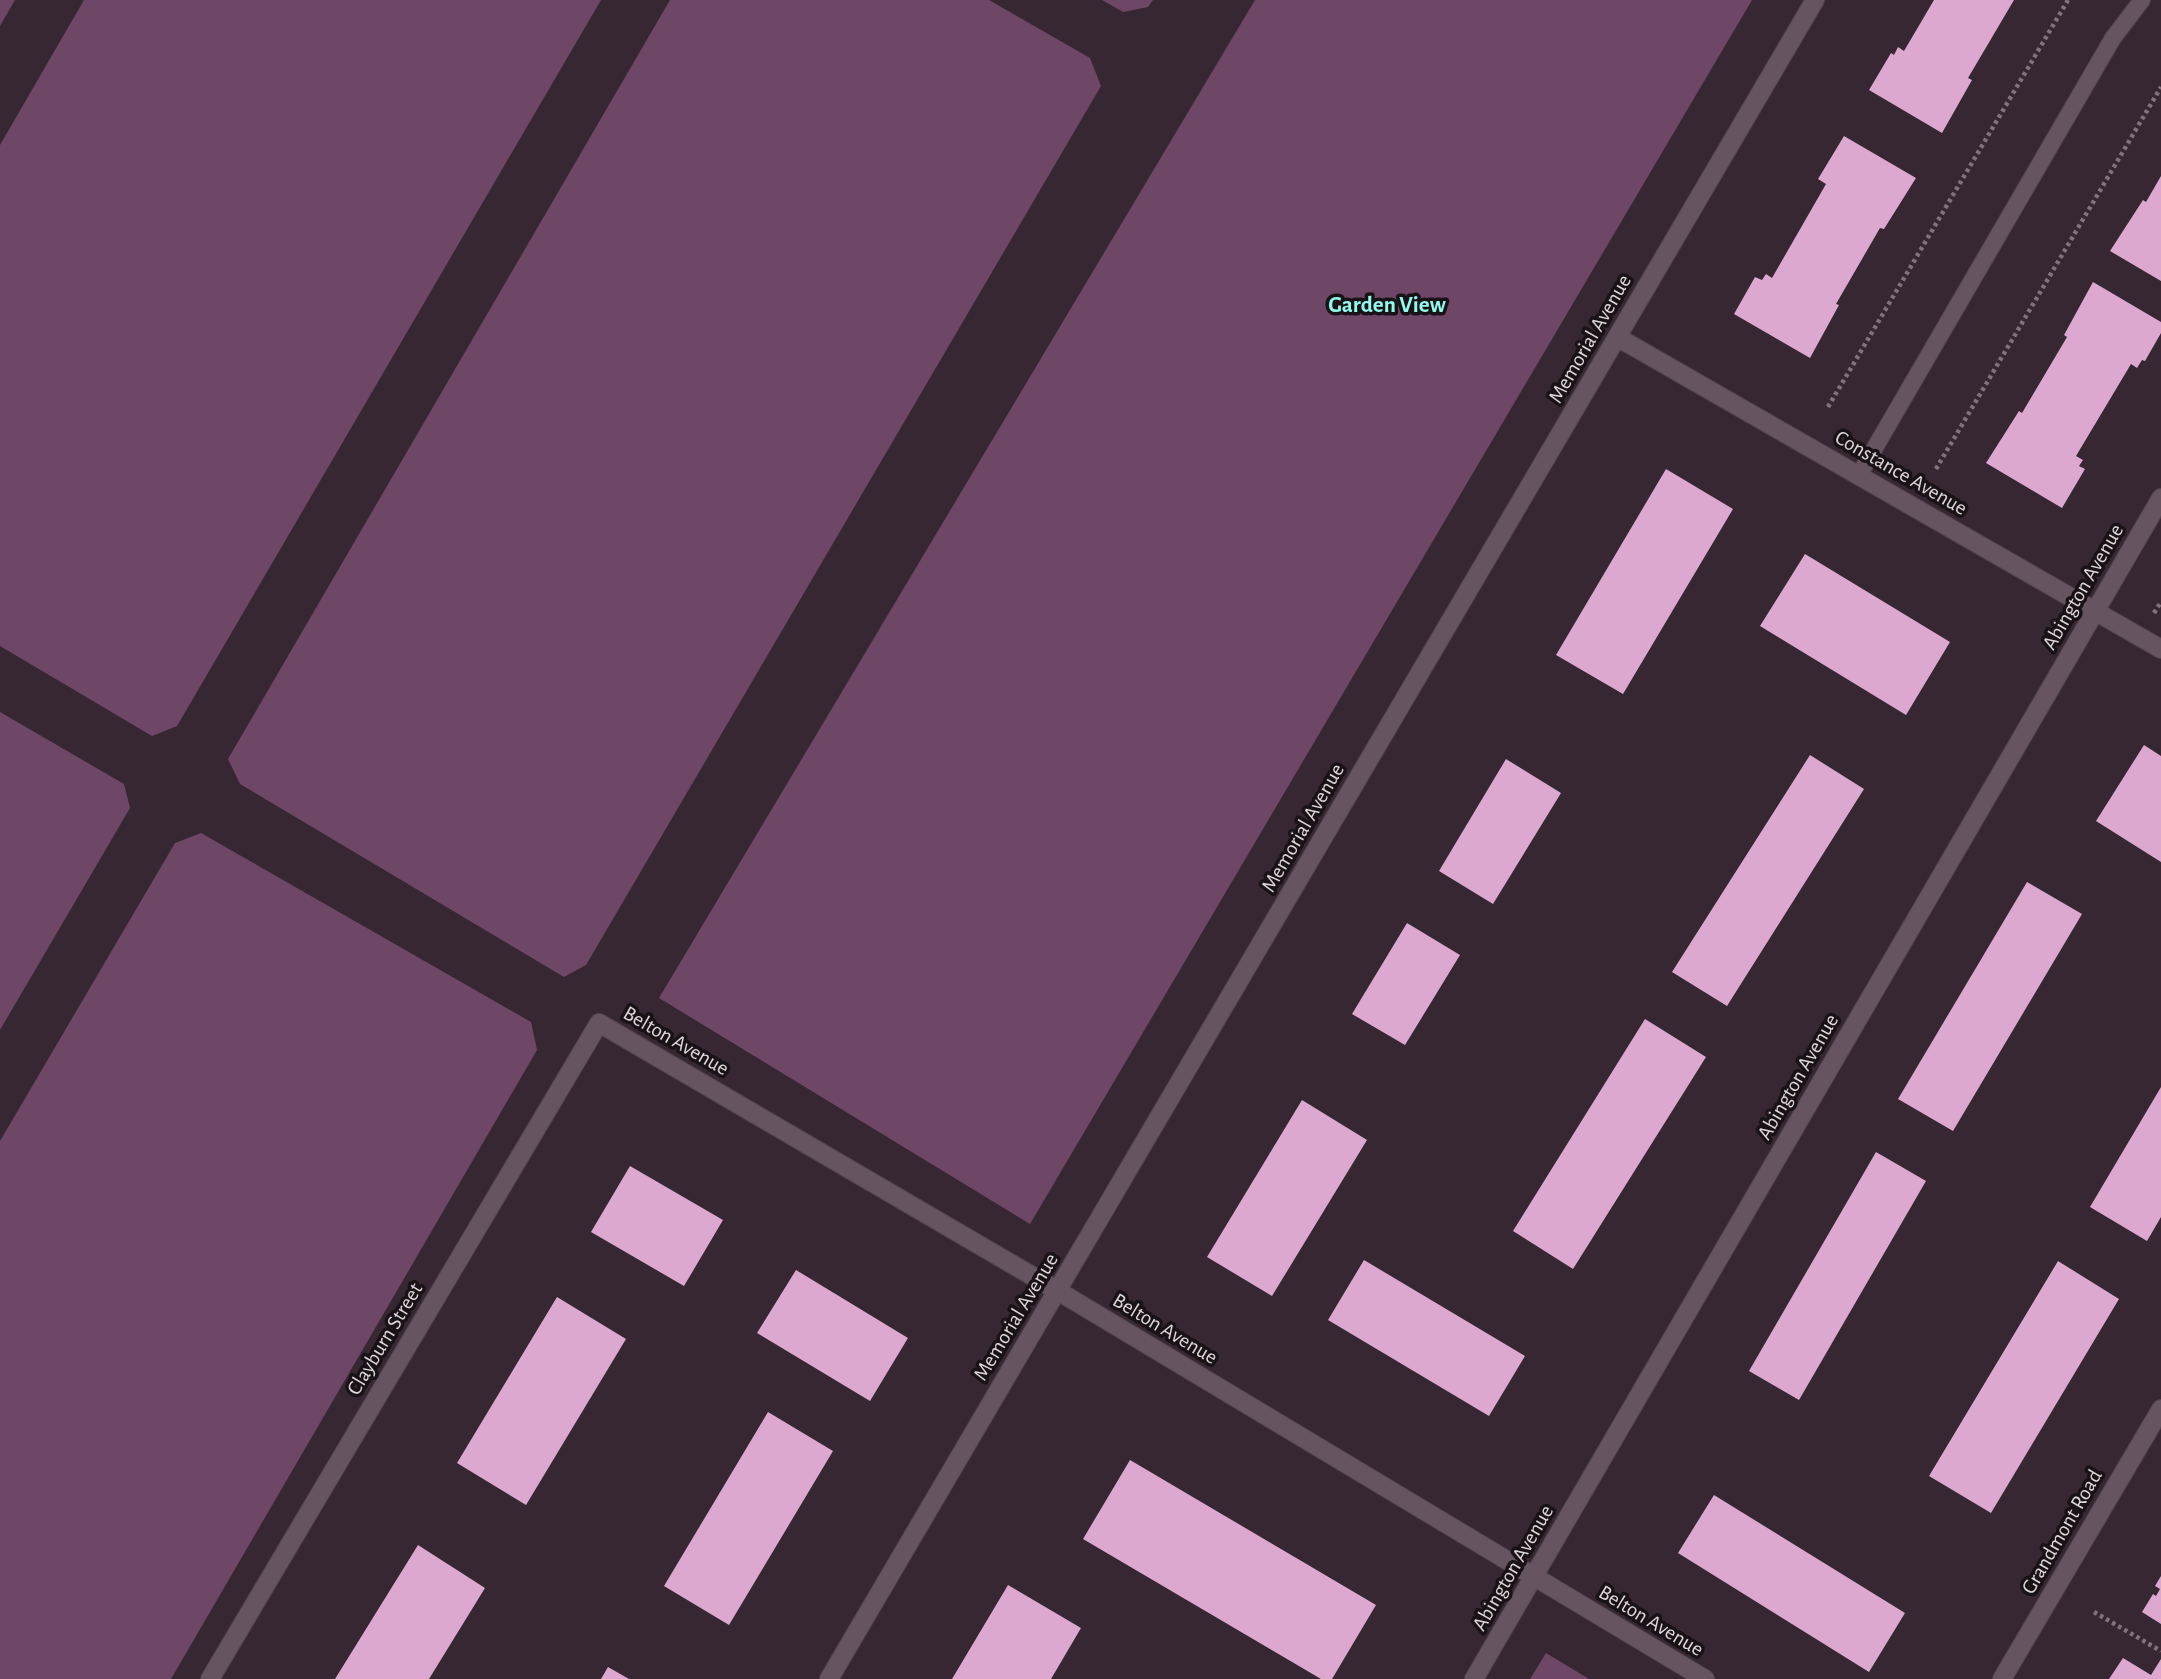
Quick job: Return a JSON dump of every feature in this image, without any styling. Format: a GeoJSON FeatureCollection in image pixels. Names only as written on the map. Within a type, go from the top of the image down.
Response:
{"type":"FeatureCollection","features":[{"type":"Feature","properties":{"kind":"street","name":"Memorial Avenue"},"geometry":{"type":"LineString","coordinates":[[829,1679],[1815,0]]}},
{"type":"Feature","properties":{"kind":"street","name":"Constance Avenue"},"geometry":{"type":"LineString","coordinates":[[1617,338],[2161,649]]}},
{"type":"Feature","properties":{"kind":"street","name":"Abington Avenue"},"geometry":{"type":"LineString","coordinates":[[1474,1679],[2161,498]]}},
{"type":"Feature","properties":{"kind":"street","name":"Belton Avenue"},"geometry":{"type":"LineString","coordinates":[[598,1023],[1058,1291],[1704,1679]]}},
{"type":"Feature","properties":{"kind":"street","name":"Clayburn Street"},"geometry":{"type":"LineString","coordinates":[[210,1679],[598,1023]]}},
{"type":"Feature","properties":{"kind":"street","name":"Grandmont Road"},"geometry":{"type":"LineString","coordinates":[[2002,1679],[2161,1409]]}},
{"type":"Feature","properties":{"kind":"lane"},"geometry":{"type":"LineString","coordinates":[[1859,475],[2107,50],[2142,0]]}},
{"type":"Feature","properties":{"kind":"path"},"geometry":{"type":"LineString","coordinates":[[1828,407],[2068,0]]}},
{"type":"Feature","properties":{"kind":"path"},"geometry":{"type":"LineString","coordinates":[[1936,469],[2161,86]]}},
{"type":"Feature","properties":{"kind":"path"},"geometry":{"type":"LineString","coordinates":[[2154,614],[2161,602]]}},
{"type":"Feature","properties":{"kind":"path"},"geometry":{"type":"LineString","coordinates":[[2094,1612],[2161,1651]]}},
{"type":"Feature","properties":{"kind":"shaded area"},"geometry":{"type":"Polygon","coordinates":[[[0,0],[15,0],[0,26],[0,0]]]}},
{"type":"Feature","properties":{"kind":"shaded area"},"geometry":{"type":"Polygon","coordinates":[[[84,0],[601,0],[177,726],[152,736],[0,646],[0,145],[84,0]]]}},
{"type":"Feature","properties":{"kind":"shaded area"},"geometry":{"type":"Polygon","coordinates":[[[670,0],[989,0],[1090,58],[1101,86],[586,965],[564,977],[240,784],[228,759],[670,0]]]}},
{"type":"Feature","properties":{"kind":"shaded area"},"geometry":{"type":"Polygon","coordinates":[[[1102,0],[1153,0],[1148,7],[1123,12],[1102,0]]]}},
{"type":"Feature","properties":{"kind":"shaded area"},"geometry":{"type":"Polygon","coordinates":[[[1255,0],[1752,0],[1030,1224],[659,998],[1255,0]]]}},
{"type":"Feature","properties":{"kind":"shaded area"},"geometry":{"type":"Polygon","coordinates":[[[0,712],[124,784],[130,808],[0,1030],[0,712]]]}},
{"type":"Feature","properties":{"kind":"shaded area"},"geometry":{"type":"Polygon","coordinates":[[[201,833],[531,1022],[537,1050],[171,1679],[0,1679],[0,1141],[175,843],[201,833]]]}},
{"type":"Feature","properties":{"kind":"shaded area"},"geometry":{"type":"Polygon","coordinates":[[[1546,1653],[1589,1679],[1530,1679],[1546,1653]]]}},
{"type":"Feature","properties":{"kind":"building"},"geometry":{"type":"Polygon","coordinates":[[[1934,0],[2014,0],[1968,78],[1972,80],[1942,133],[1869,90],[1891,53],[1894,55],[1898,47],[1904,51],[1934,0]]]}},
{"type":"Feature","properties":{"kind":"building"},"geometry":{"type":"Polygon","coordinates":[[[1844,136],[1916,178],[1884,229],[1880,228],[1836,304],[1839,305],[1810,358],[1734,314],[1755,277],[1762,280],[1766,274],[1772,278],[1826,184],[1818,179],[1844,136]]]}},
{"type":"Feature","properties":{"kind":"building"},"geometry":{"type":"Polygon","coordinates":[[[2161,176],[2161,281],[2110,251],[2143,200],[2146,202],[2161,176]]]}},
{"type":"Feature","properties":{"kind":"building"},"geometry":{"type":"Polygon","coordinates":[[[2093,282],[2161,322],[2161,333],[2145,361],[2142,360],[2137,368],[2131,364],[2076,456],[2083,460],[2079,466],[2085,469],[2062,508],[1986,463],[2019,411],[2022,413],[2067,337],[2064,335],[2093,282]]]}},
{"type":"Feature","properties":{"kind":"building"},"geometry":{"type":"Polygon","coordinates":[[[1666,469],[1733,509],[1623,694],[1556,655],[1666,469]]]}},
{"type":"Feature","properties":{"kind":"building"},"geometry":{"type":"Polygon","coordinates":[[[1805,554],[1950,642],[1906,715],[1760,626],[1805,554]]]}},
{"type":"Feature","properties":{"kind":"building"},"geometry":{"type":"Polygon","coordinates":[[[2144,745],[2161,756],[2161,862],[2096,821],[2144,745]]]}},
{"type":"Feature","properties":{"kind":"building"},"geometry":{"type":"Polygon","coordinates":[[[1810,755],[1864,789],[1727,1006],[1672,972],[1810,755]]]}},
{"type":"Feature","properties":{"kind":"building"},"geometry":{"type":"Polygon","coordinates":[[[1506,759],[1561,793],[1493,904],[1439,871],[1506,759]]]}},
{"type":"Feature","properties":{"kind":"building"},"geometry":{"type":"Polygon","coordinates":[[[2027,882],[2082,914],[1953,1131],[1898,1099],[2027,882]]]}},
{"type":"Feature","properties":{"kind":"building"},"geometry":{"type":"Polygon","coordinates":[[[1407,923],[1460,955],[1405,1045],[1352,1014],[1407,923]]]}},
{"type":"Feature","properties":{"kind":"building"},"geometry":{"type":"Polygon","coordinates":[[[1645,1019],[1706,1057],[1573,1269],[1513,1231],[1645,1019]]]}},
{"type":"Feature","properties":{"kind":"building"},"geometry":{"type":"Polygon","coordinates":[[[2161,1087],[2161,1217],[2147,1241],[2090,1207],[2161,1087]]]}},
{"type":"Feature","properties":{"kind":"building"},"geometry":{"type":"Polygon","coordinates":[[[1302,1100],[1367,1140],[1272,1296],[1207,1257],[1302,1100]]]}},
{"type":"Feature","properties":{"kind":"building"},"geometry":{"type":"Polygon","coordinates":[[[1876,1152],[1926,1181],[1799,1400],[1749,1371],[1876,1152]]]}},
{"type":"Feature","properties":{"kind":"building"},"geometry":{"type":"Polygon","coordinates":[[[630,1166],[723,1220],[684,1286],[591,1232],[630,1166]]]}},
{"type":"Feature","properties":{"kind":"building"},"geometry":{"type":"Polygon","coordinates":[[[1364,1260],[1525,1356],[1489,1416],[1328,1320],[1364,1260]]]}},
{"type":"Feature","properties":{"kind":"building"},"geometry":{"type":"Polygon","coordinates":[[[2058,1261],[2119,1299],[1991,1513],[1929,1476],[2058,1261]]]}},
{"type":"Feature","properties":{"kind":"building"},"geometry":{"type":"Polygon","coordinates":[[[796,1270],[908,1338],[870,1401],[757,1333],[796,1270]]]}},
{"type":"Feature","properties":{"kind":"building"},"geometry":{"type":"Polygon","coordinates":[[[557,1297],[626,1339],[526,1505],[457,1463],[557,1297]]]}},
{"type":"Feature","properties":{"kind":"building"},"geometry":{"type":"Polygon","coordinates":[[[768,1412],[833,1451],[729,1625],[664,1586],[768,1412]]]}},
{"type":"Feature","properties":{"kind":"building"},"geometry":{"type":"Polygon","coordinates":[[[1130,1460],[1376,1605],[1332,1679],[1321,1679],[1083,1539],[1130,1460]]]}},
{"type":"Feature","properties":{"kind":"building"},"geometry":{"type":"Polygon","coordinates":[[[1714,1495],[1905,1613],[1869,1672],[1678,1553],[1714,1495]]]}},
{"type":"Feature","properties":{"kind":"building"},"geometry":{"type":"Polygon","coordinates":[[[418,1545],[485,1588],[429,1679],[335,1679],[418,1545]]]}},
{"type":"Feature","properties":{"kind":"building"},"geometry":{"type":"Polygon","coordinates":[[[2161,1576],[2161,1624],[2142,1612],[2153,1594],[2156,1596],[2160,1589],[2155,1586],[2161,1576]]]}},
{"type":"Feature","properties":{"kind":"building"},"geometry":{"type":"Polygon","coordinates":[[[1008,1585],[1081,1628],[1051,1679],[952,1679],[1008,1585]]]}},
{"type":"Feature","properties":{"kind":"building"},"geometry":{"type":"Polygon","coordinates":[[[2123,1658],[2151,1675],[2161,1659],[2161,1679],[2109,1679],[2123,1658]]]}},
{"type":"Feature","properties":{"kind":"building"},"geometry":{"type":"Polygon","coordinates":[[[608,1667],[629,1679],[601,1679],[608,1667]]]}},
{"type":"Feature","properties":{"kind":"district","name":"Garden View"},"geometry":{"type":"Point","coordinates":[1387,305]}}]}
